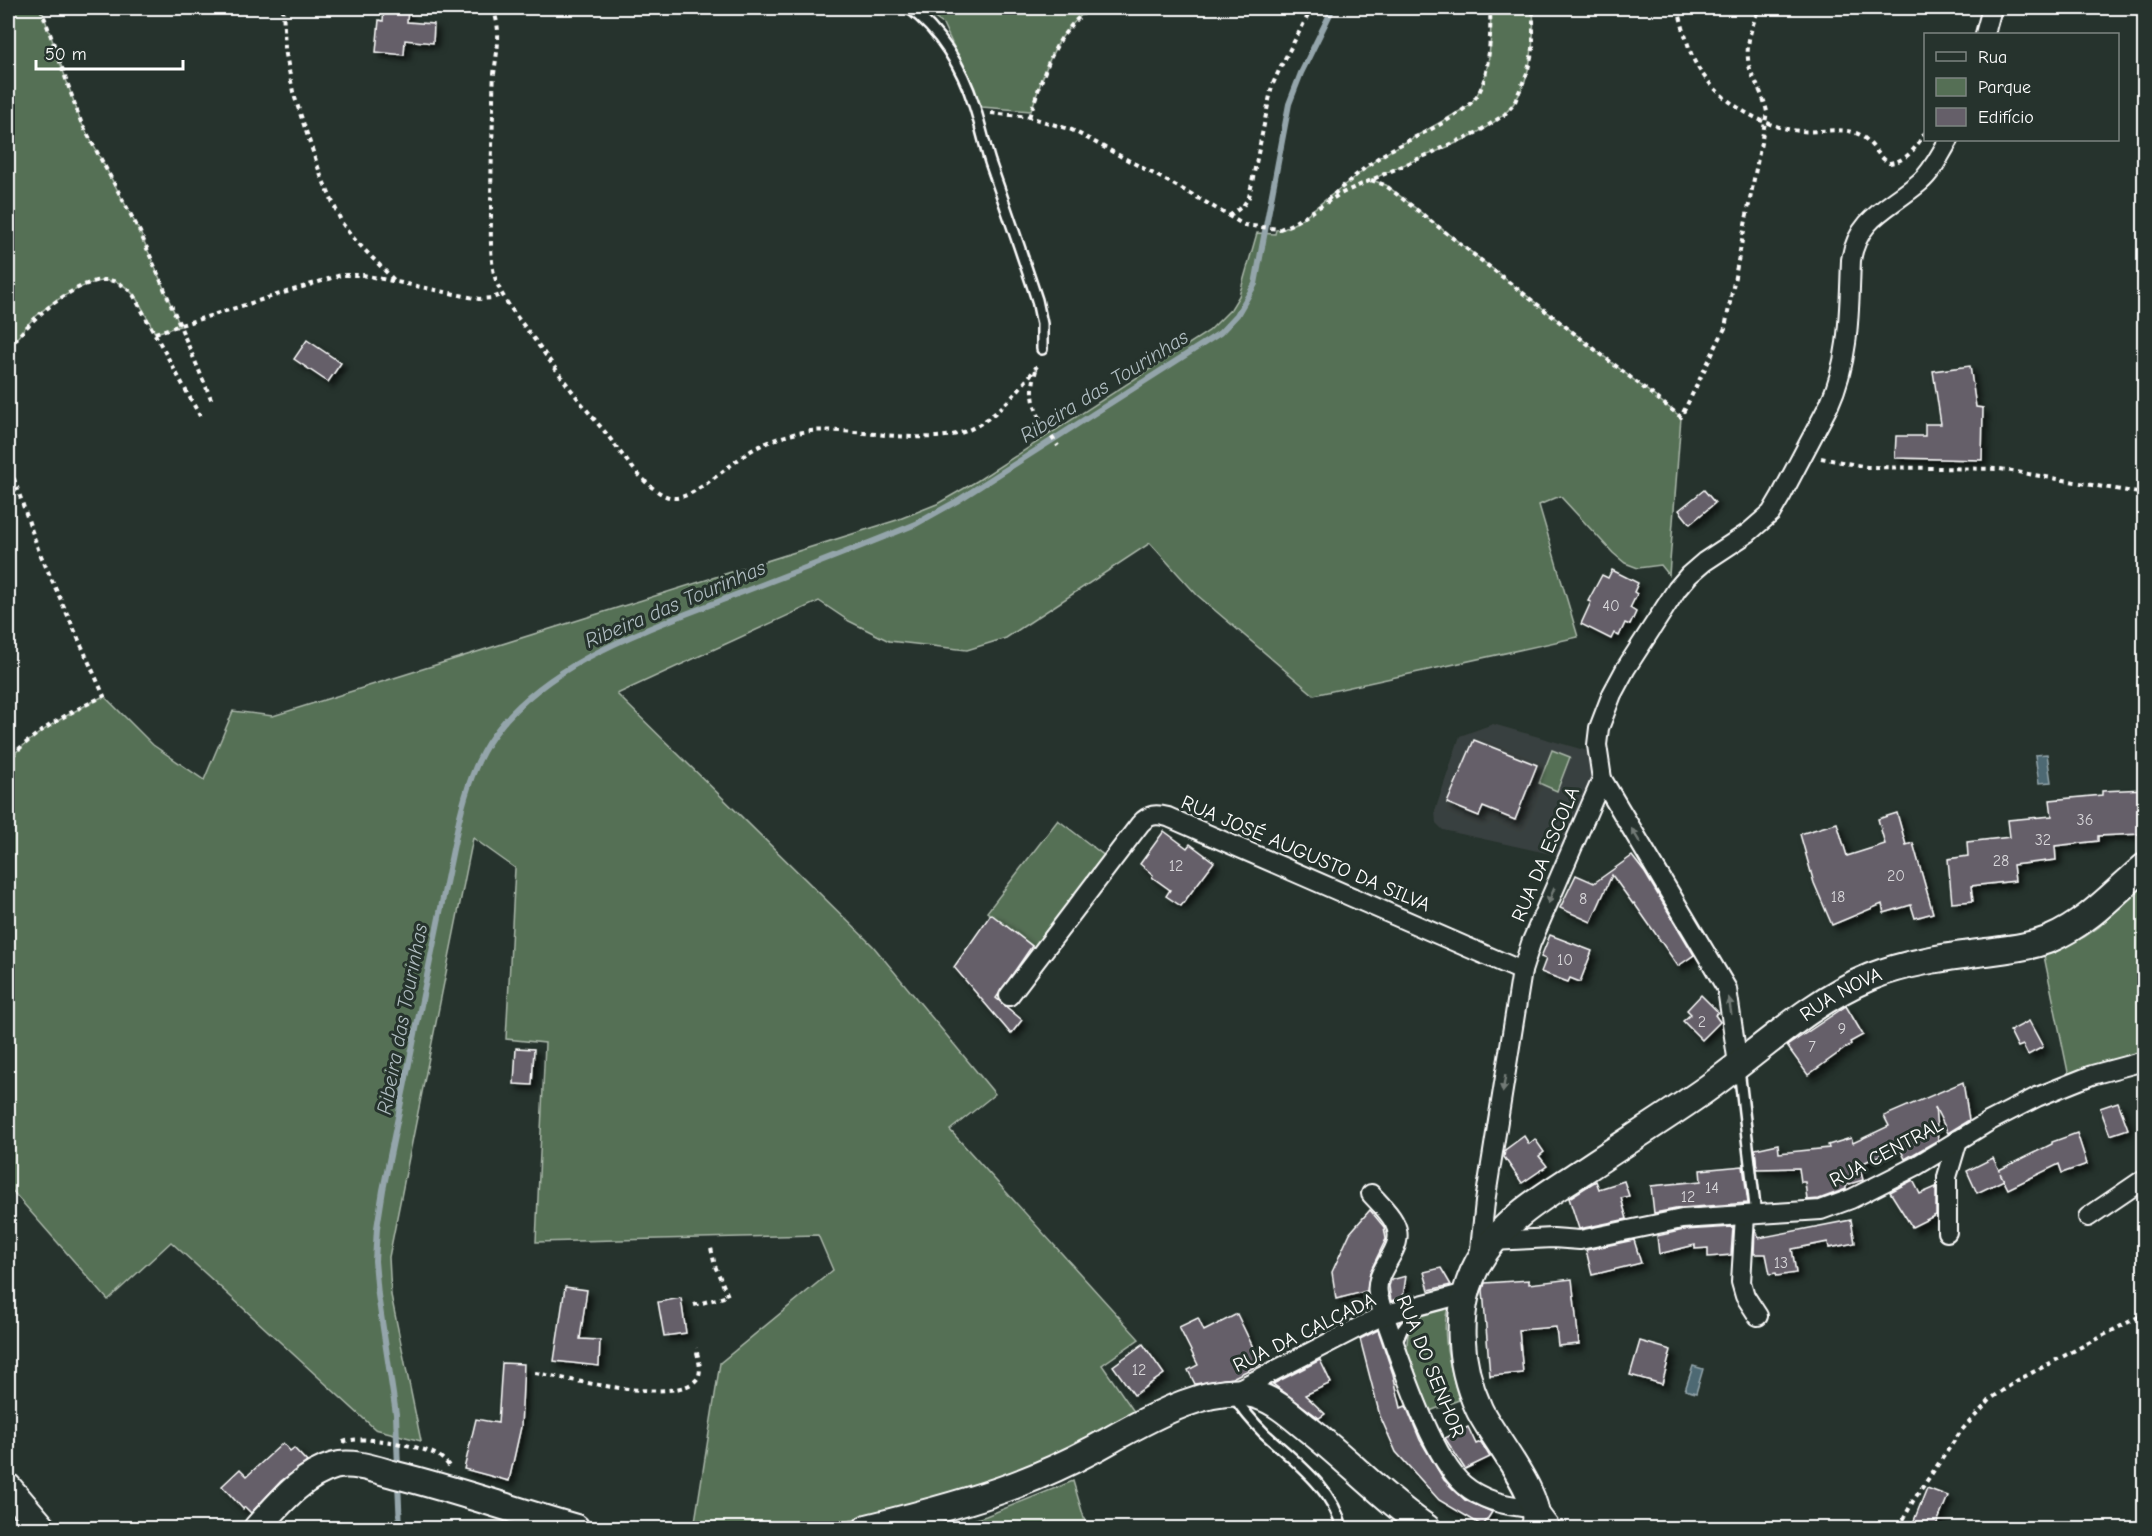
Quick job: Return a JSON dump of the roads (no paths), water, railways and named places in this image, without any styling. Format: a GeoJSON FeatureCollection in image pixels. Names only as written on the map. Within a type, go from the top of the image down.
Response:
{"type":"FeatureCollection","features":[{"type":"Feature","properties":{"kind":"street"},"geometry":{"type":"LineString","coordinates":[[1985,33],[1992,8]]}},
{"type":"Feature","properties":{"kind":"street"},"geometry":{"type":"LineString","coordinates":[[1602,779],[1597,746],[1599,729],[1612,694],[1626,668],[1677,589],[1689,575],[1704,562],[1748,533],[1771,513],[1836,390],[1848,335],[1851,260],[1853,247],[1859,234],[1868,221],[1930,172],[1948,141]]}},
{"type":"Feature","properties":{"kind":"street","name":"RUA DA ESCOLA"},"geometry":{"type":"LineString","coordinates":[[1485,1252],[1485,1202],[1522,971],[1531,943],[1602,779]]}},
{"type":"Feature","properties":{"kind":"street","name":"RUA DA ESCOLA"},"geometry":{"type":"LineString","coordinates":[[1602,779],[1727,989],[1738,1064]]}},
{"type":"Feature","properties":{"kind":"street","name":"RUA JOSÉ AUGUSTO DA SILVA"},"geometry":{"type":"LineString","coordinates":[[1009,996],[1143,821],[1154,815],[1168,817],[1522,971]]}},
{"type":"Feature","properties":{"kind":"street","name":"RUA NOVA"},"geometry":{"type":"LineString","coordinates":[[1485,1252],[1519,1215],[1706,1089],[1821,1004],[1871,976],[1906,965],[2027,945],[2059,935],[2084,919],[2145,867]]}},
{"type":"Feature","properties":{"kind":"street","name":"RUA CENTRAL"},"geometry":{"type":"LineString","coordinates":[[1485,1252],[1553,1238],[1580,1240],[1668,1221],[1713,1216],[1802,1212],[1832,1207],[1916,1166],[2008,1111],[2067,1084],[2145,1061]]}},
{"type":"Feature","properties":{"kind":"street"},"geometry":{"type":"LineString","coordinates":[[1947,1232],[1947,1177],[1958,1140]]}},
{"type":"Feature","properties":{"kind":"street"},"geometry":{"type":"LineString","coordinates":[[2088,1217],[2145,1179]]}},
{"type":"Feature","properties":{"kind":"street","name":"RUA DO SENHOR"},"geometry":{"type":"LineString","coordinates":[[1371,1194],[1392,1218],[1398,1234],[1396,1248],[1378,1280],[1378,1294],[1395,1346],[1433,1437],[1456,1477],[1470,1490],[1498,1503],[1521,1508],[1541,1522]]}},
{"type":"Feature","properties":{"kind":"street"},"geometry":{"type":"LineString","coordinates":[[1751,1215],[1741,1282],[1745,1296],[1758,1316]]}},
{"type":"Feature","properties":{"kind":"street"},"geometry":{"type":"LineString","coordinates":[[1485,1252],[1466,1293],[1461,1331],[1468,1380],[1483,1417],[1523,1481],[1541,1522]]}},
{"type":"Feature","properties":{"kind":"street","name":"RUA DA CALÇADA"},"geometry":{"type":"LineString","coordinates":[[1231,1393],[1384,1315],[1466,1293]]}},
{"type":"Feature","properties":{"kind":"street"},"geometry":{"type":"LineString","coordinates":[[867,1528],[929,1513],[1015,1485],[1052,1469],[1164,1411],[1200,1399],[1231,1393],[1259,1396],[1291,1415],[1331,1447],[1395,1505],[1427,1528]]}},
{"type":"Feature","properties":{"kind":"street"},"geometry":{"type":"LineString","coordinates":[[256,1528],[288,1495],[310,1477],[323,1470],[345,1465],[372,1469],[431,1484],[576,1528]]}},
{"type":"Feature","properties":{"kind":"street"},"geometry":{"type":"LineString","coordinates":[[8,1487],[43,1528]]}},
{"type":"Feature","properties":{"kind":"lane"},"geometry":{"type":"LineString","coordinates":[[909,8],[926,21],[945,45],[967,88],[1039,306],[1042,349]]}},
{"type":"Feature","properties":{"kind":"lane"},"geometry":{"type":"LineString","coordinates":[[1738,1064],[1751,1215]]}},
{"type":"Feature","properties":{"kind":"lane"},"geometry":{"type":"LineString","coordinates":[[1395,1346],[1402,1330],[1422,1305]]}},
{"type":"Feature","properties":{"kind":"lane"},"geometry":{"type":"LineString","coordinates":[[1231,1393],[1262,1431],[1328,1496],[1339,1514],[1342,1528]]}},
{"type":"Feature","properties":{"kind":"water"},"geometry":{"type":"Polygon","coordinates":[[[2047,754],[2051,782],[2039,783],[2035,755],[2047,754]]]}},
{"type":"Feature","properties":{"kind":"water"},"geometry":{"type":"Polygon","coordinates":[[[1693,1366],[1703,1369],[1696,1393],[1685,1390],[1693,1366]]]}},
{"type":"Feature","properties":{"kind":"waterway","name":"Ribeira das Tourinhas"},"geometry":{"type":"LineString","coordinates":[[398,1469],[396,1414],[375,1261],[377,1228],[459,820],[472,776],[493,736],[515,710],[540,688],[568,669],[662,623],[916,524],[957,501],[1220,333],[1237,315],[1255,284],[1289,104],[1301,73],[1333,8]]}},
{"type":"Feature","properties":{"kind":"waterway","name":"Ribeira das Tourinhas"},"geometry":{"type":"LineString","coordinates":[[398,1482],[400,1528]]}}]}
